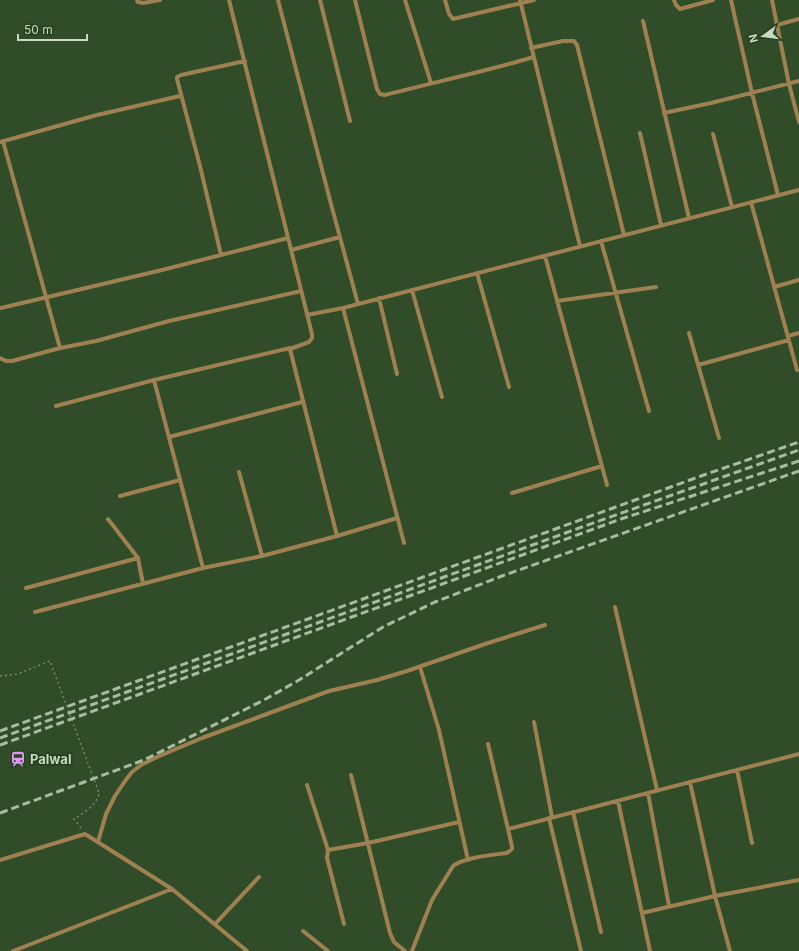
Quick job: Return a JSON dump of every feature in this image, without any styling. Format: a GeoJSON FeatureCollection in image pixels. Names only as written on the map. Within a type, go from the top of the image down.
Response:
{"type":"FeatureCollection","features":[{"type":"Feature","properties":{"kind":"street"},"geometry":{"type":"LineString","coordinates":[[137,0],[138,2],[143,3],[160,0]]}},
{"type":"Feature","properties":{"kind":"street"},"geometry":{"type":"LineString","coordinates":[[56,406],[154,380],[290,348],[309,342],[312,338],[230,0]]}},
{"type":"Feature","properties":{"kind":"street"},"geometry":{"type":"LineString","coordinates":[[278,0],[358,304]]}},
{"type":"Feature","properties":{"kind":"street"},"geometry":{"type":"LineString","coordinates":[[320,0],[350,121]]}},
{"type":"Feature","properties":{"kind":"street"},"geometry":{"type":"LineString","coordinates":[[355,0],[377,89],[380,94],[385,95],[501,67],[533,57]]}},
{"type":"Feature","properties":{"kind":"street"},"geometry":{"type":"LineString","coordinates":[[405,0],[431,83]]}},
{"type":"Feature","properties":{"kind":"street"},"geometry":{"type":"LineString","coordinates":[[445,0],[449,14],[453,18],[534,0]]}},
{"type":"Feature","properties":{"kind":"street"},"geometry":{"type":"LineString","coordinates":[[674,0],[680,9],[713,0]]}},
{"type":"Feature","properties":{"kind":"street"},"geometry":{"type":"LineString","coordinates":[[731,0],[752,93],[778,195]]}},
{"type":"Feature","properties":{"kind":"street"},"geometry":{"type":"LineString","coordinates":[[772,0],[789,84],[799,122]]}},
{"type":"Feature","properties":{"kind":"street"},"geometry":{"type":"LineString","coordinates":[[520,2],[580,246]]}},
{"type":"Feature","properties":{"kind":"street"},"geometry":{"type":"LineString","coordinates":[[777,25],[799,19]]}},
{"type":"Feature","properties":{"kind":"street"},"geometry":{"type":"LineString","coordinates":[[643,21],[689,218]]}},
{"type":"Feature","properties":{"kind":"street"},"geometry":{"type":"LineString","coordinates":[[531,48],[570,40],[574,41],[577,45],[624,235]]}},
{"type":"Feature","properties":{"kind":"street"},"geometry":{"type":"LineString","coordinates":[[221,255],[200,166],[180,96],[177,77],[245,61]]}},
{"type":"Feature","properties":{"kind":"street"},"geometry":{"type":"LineString","coordinates":[[664,113],[799,81]]}},
{"type":"Feature","properties":{"kind":"street"},"geometry":{"type":"LineString","coordinates":[[60,348],[1,142],[98,115],[180,96]]}},
{"type":"Feature","properties":{"kind":"street"},"geometry":{"type":"LineString","coordinates":[[640,133],[661,225]]}},
{"type":"Feature","properties":{"kind":"street"},"geometry":{"type":"LineString","coordinates":[[713,134],[732,207]]}},
{"type":"Feature","properties":{"kind":"street"},"geometry":{"type":"LineString","coordinates":[[307,315],[343,308],[799,190]]}},
{"type":"Feature","properties":{"kind":"street"},"geometry":{"type":"LineString","coordinates":[[751,202],[797,370]]}},
{"type":"Feature","properties":{"kind":"street"},"geometry":{"type":"LineString","coordinates":[[291,250],[340,237]]}},
{"type":"Feature","properties":{"kind":"street"},"geometry":{"type":"LineString","coordinates":[[1,308],[288,238]]}},
{"type":"Feature","properties":{"kind":"street"},"geometry":{"type":"LineString","coordinates":[[601,241],[649,411]]}},
{"type":"Feature","properties":{"kind":"street"},"geometry":{"type":"LineString","coordinates":[[545,256],[607,485]]}},
{"type":"Feature","properties":{"kind":"street"},"geometry":{"type":"LineString","coordinates":[[477,273],[509,387]]}},
{"type":"Feature","properties":{"kind":"street"},"geometry":{"type":"LineString","coordinates":[[774,287],[799,280]]}},
{"type":"Feature","properties":{"kind":"street"},"geometry":{"type":"LineString","coordinates":[[557,301],[656,287]]}},
{"type":"Feature","properties":{"kind":"street"},"geometry":{"type":"LineString","coordinates":[[412,290],[442,397]]}},
{"type":"Feature","properties":{"kind":"street"},"geometry":{"type":"LineString","coordinates":[[0,358],[6,362],[12,361],[60,348],[96,341],[301,291]]}},
{"type":"Feature","properties":{"kind":"street"},"geometry":{"type":"LineString","coordinates":[[379,298],[397,374]]}},
{"type":"Feature","properties":{"kind":"street"},"geometry":{"type":"LineString","coordinates":[[343,308],[404,543]]}},
{"type":"Feature","properties":{"kind":"street"},"geometry":{"type":"LineString","coordinates":[[689,333],[719,438]]}},
{"type":"Feature","properties":{"kind":"street"},"geometry":{"type":"LineString","coordinates":[[698,365],[788,338],[799,333]]}},
{"type":"Feature","properties":{"kind":"street"},"geometry":{"type":"LineString","coordinates":[[290,348],[302,402],[337,536]]}},
{"type":"Feature","properties":{"kind":"street"},"geometry":{"type":"LineString","coordinates":[[154,380],[203,568]]}},
{"type":"Feature","properties":{"kind":"street"},"geometry":{"type":"LineString","coordinates":[[169,437],[302,402]]}},
{"type":"Feature","properties":{"kind":"street"},"geometry":{"type":"LineString","coordinates":[[512,493],[602,466]]}},
{"type":"Feature","properties":{"kind":"street"},"geometry":{"type":"LineString","coordinates":[[239,472],[262,556]]}},
{"type":"Feature","properties":{"kind":"street"},"geometry":{"type":"LineString","coordinates":[[120,496],[180,480]]}},
{"type":"Feature","properties":{"kind":"street"},"geometry":{"type":"LineString","coordinates":[[35,612],[203,568],[262,556],[397,518]]}},
{"type":"Feature","properties":{"kind":"street"},"geometry":{"type":"LineString","coordinates":[[108,519],[138,558],[143,584]]}},
{"type":"Feature","properties":{"kind":"street"},"geometry":{"type":"LineString","coordinates":[[26,588],[138,558]]}},
{"type":"Feature","properties":{"kind":"street"},"geometry":{"type":"LineString","coordinates":[[615,607],[657,790]]}},
{"type":"Feature","properties":{"kind":"street"},"geometry":{"type":"LineString","coordinates":[[98,842],[106,814],[115,796],[132,772],[141,765],[202,738],[329,691],[377,680],[420,667],[485,644],[545,626]]}},
{"type":"Feature","properties":{"kind":"street"},"geometry":{"type":"LineString","coordinates":[[420,667],[439,730],[468,860]]}},
{"type":"Feature","properties":{"kind":"street"},"geometry":{"type":"LineString","coordinates":[[534,722],[551,818],[581,951]]}},
{"type":"Feature","properties":{"kind":"street"},"geometry":{"type":"LineString","coordinates":[[412,951],[432,900],[453,866],[457,863],[468,860],[510,851],[512,846],[488,744]]}},
{"type":"Feature","properties":{"kind":"street"},"geometry":{"type":"LineString","coordinates":[[508,829],[799,754]]}},
{"type":"Feature","properties":{"kind":"street"},"geometry":{"type":"LineString","coordinates":[[737,770],[752,843]]}},
{"type":"Feature","properties":{"kind":"street"},"geometry":{"type":"LineString","coordinates":[[351,776],[392,939],[405,951]]}},
{"type":"Feature","properties":{"kind":"street"},"geometry":{"type":"LineString","coordinates":[[690,782],[715,896],[730,951]]}},
{"type":"Feature","properties":{"kind":"street"},"geometry":{"type":"LineString","coordinates":[[307,785],[328,850],[327,858],[344,924]]}},
{"type":"Feature","properties":{"kind":"street"},"geometry":{"type":"LineString","coordinates":[[648,793],[669,906]]}},
{"type":"Feature","properties":{"kind":"street"},"geometry":{"type":"LineString","coordinates":[[618,801],[650,951]]}},
{"type":"Feature","properties":{"kind":"street"},"geometry":{"type":"LineString","coordinates":[[572,812],[600,932]]}},
{"type":"Feature","properties":{"kind":"street"},"geometry":{"type":"LineString","coordinates":[[328,850],[368,843],[459,822]]}},
{"type":"Feature","properties":{"kind":"street"},"geometry":{"type":"LineString","coordinates":[[0,860],[86,834],[172,889],[247,951]]}},
{"type":"Feature","properties":{"kind":"street"},"geometry":{"type":"LineString","coordinates":[[215,924],[259,877]]}},
{"type":"Feature","properties":{"kind":"street"},"geometry":{"type":"LineString","coordinates":[[642,913],[715,896],[799,880]]}},
{"type":"Feature","properties":{"kind":"street"},"geometry":{"type":"LineString","coordinates":[[13,951],[172,889]]}},
{"type":"Feature","properties":{"kind":"street"},"geometry":{"type":"LineString","coordinates":[[303,931],[328,951]]}},
{"type":"Feature","properties":{"kind":"path"},"geometry":{"type":"LineString","coordinates":[[0,676],[18,674],[50,661],[99,793],[97,801],[74,819],[86,834]]}},
{"type":"Feature","properties":{"kind":"railway"},"geometry":{"type":"LineString","coordinates":[[0,731],[701,476],[799,442]]}},
{"type":"Feature","properties":{"kind":"railway"},"geometry":{"type":"LineString","coordinates":[[0,738],[799,450]]}},
{"type":"Feature","properties":{"kind":"railway"},"geometry":{"type":"LineString","coordinates":[[0,745],[621,519],[799,461]]}},
{"type":"Feature","properties":{"kind":"railway"},"geometry":{"type":"LineString","coordinates":[[0,813],[144,760],[264,700],[299,680],[383,627],[435,602],[502,576],[799,471]]}},
{"type":"Feature","properties":{"kind":"place","name":"Palwal"},"geometry":{"type":"Point","coordinates":[18,759]}}]}
